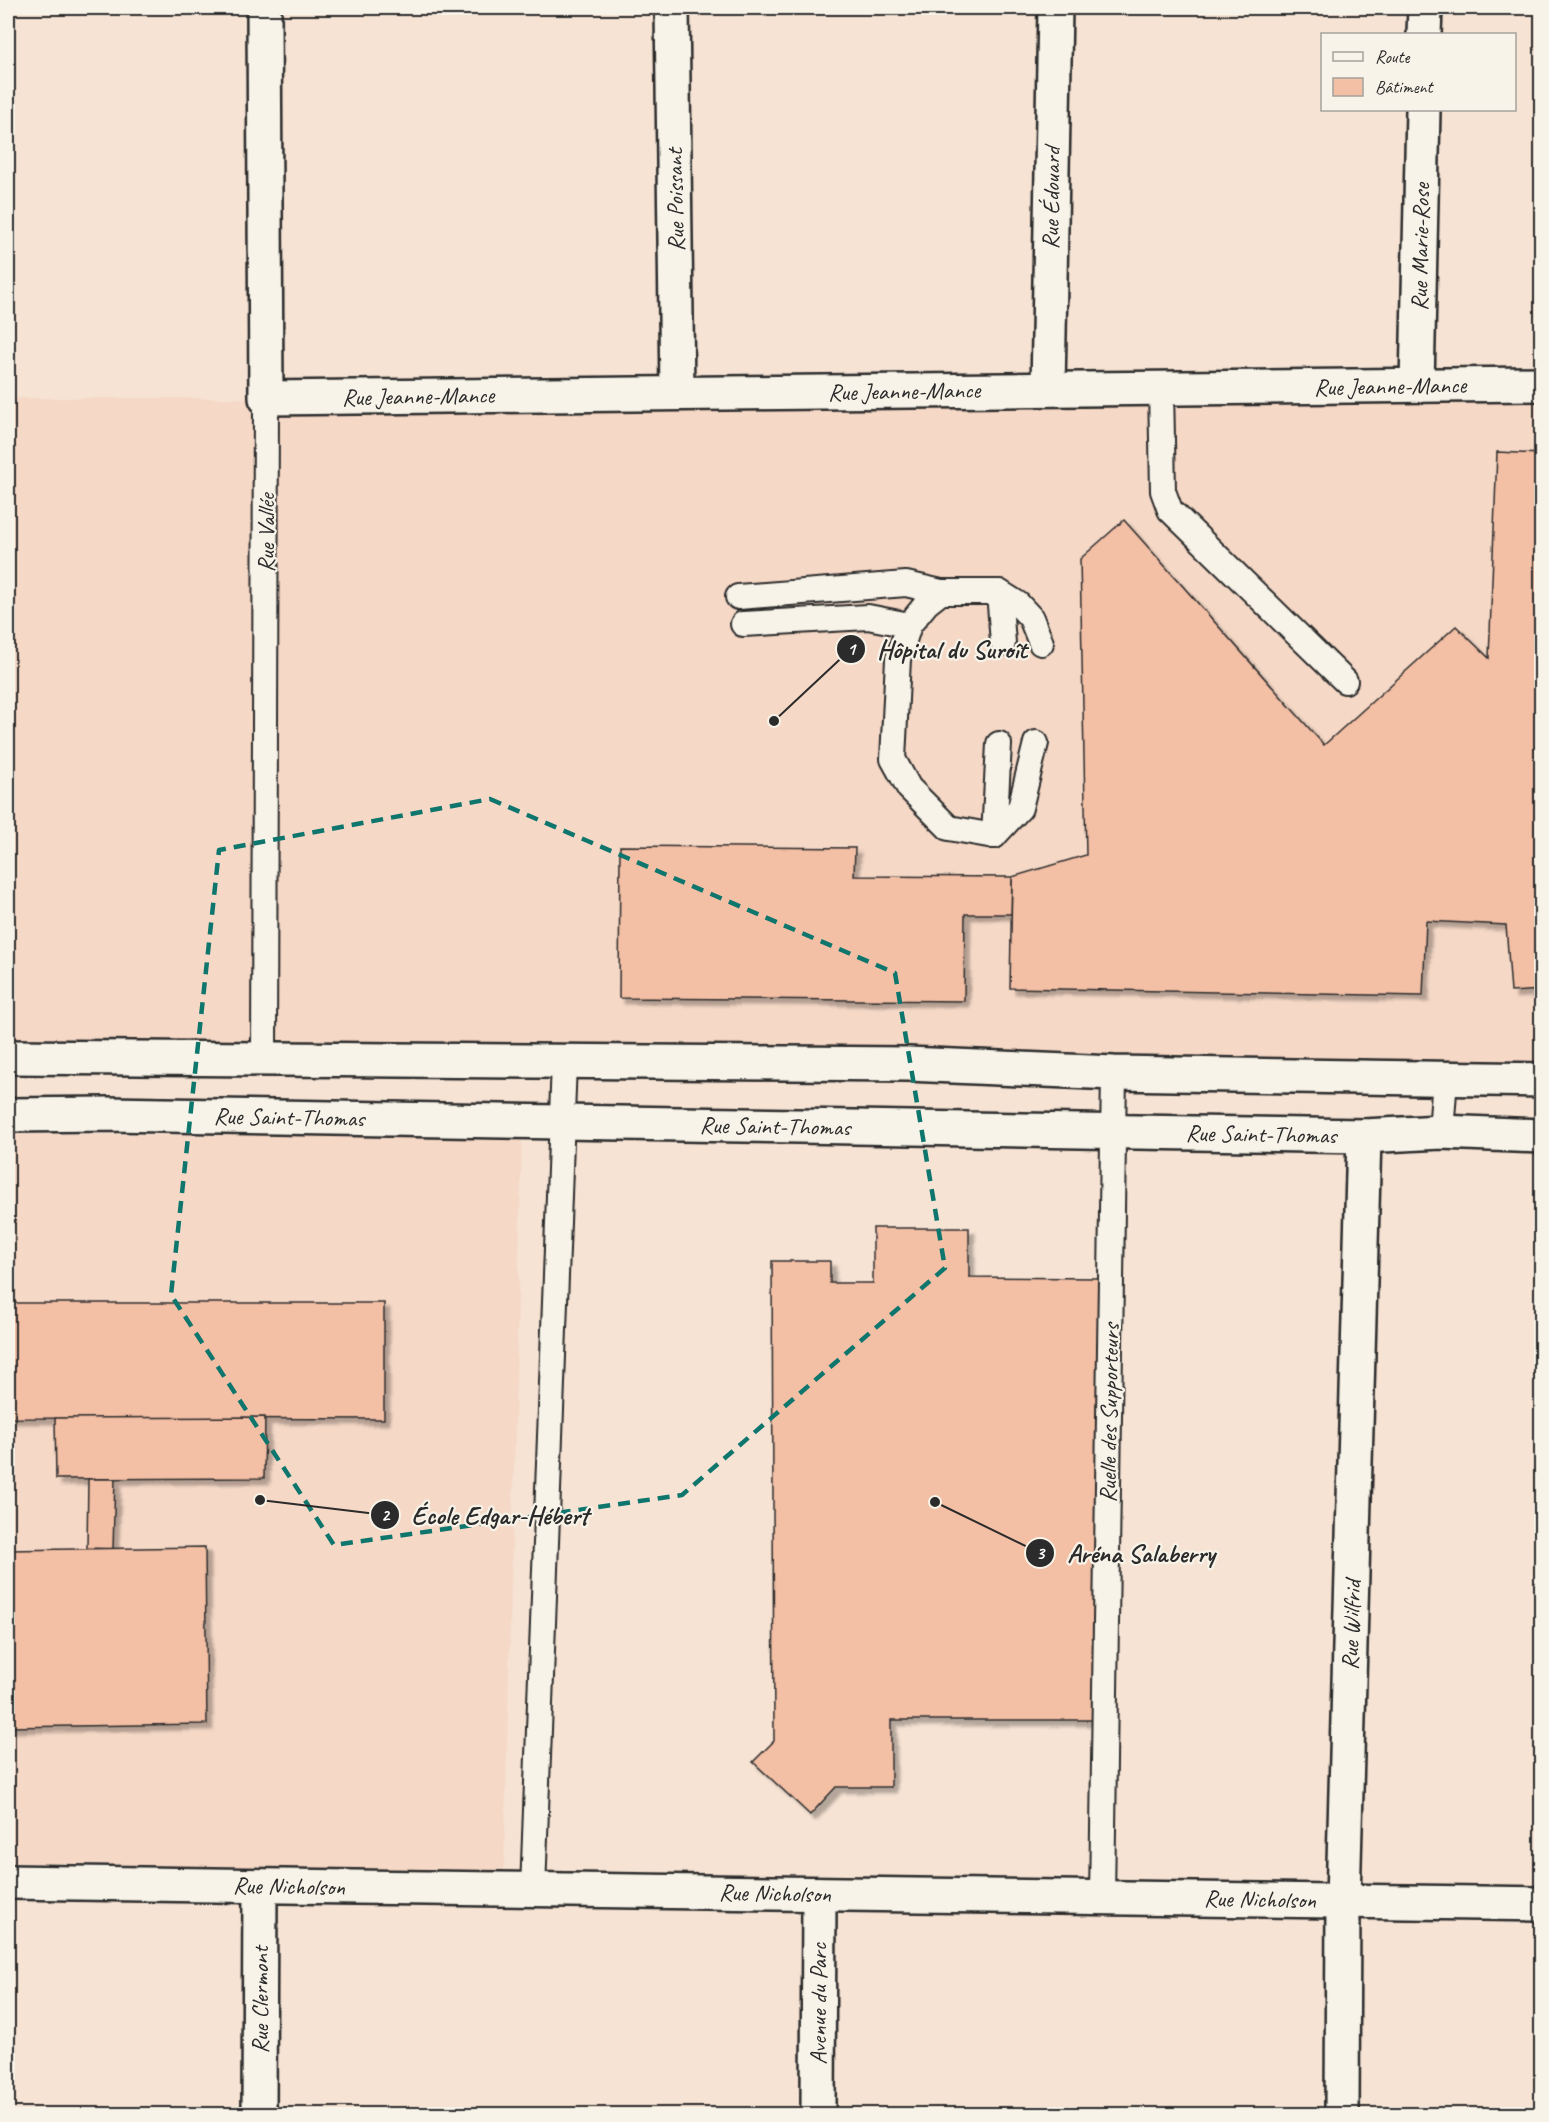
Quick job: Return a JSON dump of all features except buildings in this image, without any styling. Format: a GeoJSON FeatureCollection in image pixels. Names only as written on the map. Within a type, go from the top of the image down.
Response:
{"type":"FeatureCollection","features":[{"type":"Feature","properties":{"kind":"street","name":"Rue Vallée"},"geometry":{"type":"LineString","coordinates":[[264,8],[266,398]]}},
{"type":"Feature","properties":{"kind":"street","name":"Rue Poissant"},"geometry":{"type":"LineString","coordinates":[[672,8],[677,393]]}},
{"type":"Feature","properties":{"kind":"street","name":"Rue Édouard"},"geometry":{"type":"LineString","coordinates":[[1048,390],[1055,8]]}},
{"type":"Feature","properties":{"kind":"street"},"geometry":{"type":"LineString","coordinates":[[1424,33],[1425,8]]}},
{"type":"Feature","properties":{"kind":"street","name":"Rue Marie-Rose"},"geometry":{"type":"LineString","coordinates":[[1417,385],[1423,111]]}},
{"type":"Feature","properties":{"kind":"street","name":"Rue Jeanne-Mance"},"geometry":{"type":"LineString","coordinates":[[266,398],[1542,384]]}},
{"type":"Feature","properties":{"kind":"street"},"geometry":{"type":"LineString","coordinates":[[8,1057],[908,1064],[1114,1073],[1542,1080]]}},
{"type":"Feature","properties":{"kind":"street","name":"Rue Saint-Thomas"},"geometry":{"type":"LineString","coordinates":[[8,1115],[119,1114],[562,1124],[1364,1136],[1441,1132],[1542,1136]]}},
{"type":"Feature","properties":{"kind":"street","name":"Rue Wilfrid"},"geometry":{"type":"LineString","coordinates":[[1342,2115],[1343,1900],[1364,1136]]}},
{"type":"Feature","properties":{"kind":"street","name":"Rue Nicholson"},"geometry":{"type":"LineString","coordinates":[[8,1882],[1542,1904]]}},
{"type":"Feature","properties":{"kind":"street","name":"Rue Clermont"},"geometry":{"type":"LineString","coordinates":[[259,2115],[260,1886]]}},
{"type":"Feature","properties":{"kind":"street","name":"Avenue du Parc"},"geometry":{"type":"LineString","coordinates":[[818,2115],[819,1894]]}},
{"type":"Feature","properties":{"kind":"lane"},"geometry":{"type":"LineString","coordinates":[[1161,388],[1163,491],[1170,510],[1345,681]]}},
{"type":"Feature","properties":{"kind":"lane","name":"Rue Vallée"},"geometry":{"type":"LineString","coordinates":[[264,1059],[266,398]]}},
{"type":"Feature","properties":{"kind":"lane"},"geometry":{"type":"LineString","coordinates":[[738,597],[906,584],[941,592],[999,592],[1018,604],[1031,618],[1041,643]]}},
{"type":"Feature","properties":{"kind":"lane"},"geometry":{"type":"LineString","coordinates":[[941,592],[927,603],[909,625],[898,659],[893,759],[909,788],[949,828],[994,836]]}},
{"type":"Feature","properties":{"kind":"lane"},"geometry":{"type":"LineString","coordinates":[[999,592],[1003,643]]}},
{"type":"Feature","properties":{"kind":"lane"},"geometry":{"type":"LineString","coordinates":[[743,624],[868,617],[909,625]]}},
{"type":"Feature","properties":{"kind":"lane"},"geometry":{"type":"LineString","coordinates":[[994,836],[1020,808],[1036,743]]}},
{"type":"Feature","properties":{"kind":"lane"},"geometry":{"type":"LineString","coordinates":[[994,836],[999,744]]}},
{"type":"Feature","properties":{"kind":"lane"},"geometry":{"type":"LineString","coordinates":[[533,1890],[564,1062]]}},
{"type":"Feature","properties":{"kind":"lane","name":"Ruelle des Supporteurs"},"geometry":{"type":"LineString","coordinates":[[1102,1898],[1114,1073]]}},
{"type":"Feature","properties":{"kind":"lane"},"geometry":{"type":"LineString","coordinates":[[1441,1132],[1444,1078]]}},
{"type":"Feature","properties":{"kind":"highlighted area"},"geometry":{"type":"Polygon","coordinates":[[[490,799],[895,973],[945,1268],[682,1495],[334,1545],[171,1295],[219,850],[490,799]]]}},
{"type":"Feature","properties":{"kind":"shaded area"},"geometry":{"type":"Polygon","coordinates":[[[1541,384],[1541,1073],[8,1043],[8,398],[266,398],[1541,384]]]}},
{"type":"Feature","properties":{"kind":"shaded area"},"geometry":{"type":"Polygon","coordinates":[[[8,1134],[522,1138],[504,1872],[8,1862],[8,1134]]]}},
{"type":"Feature","properties":{"kind":"place","name":"Hôpital du Suroît"},"geometry":{"type":"Point","coordinates":[774,721]}},
{"type":"Feature","properties":{"kind":"place","name":"École Edgar-Hébert"},"geometry":{"type":"Point","coordinates":[260,1500]}},
{"type":"Feature","properties":{"kind":"place","name":"Aréna Salaberry"},"geometry":{"type":"Point","coordinates":[935,1502]}}]}
